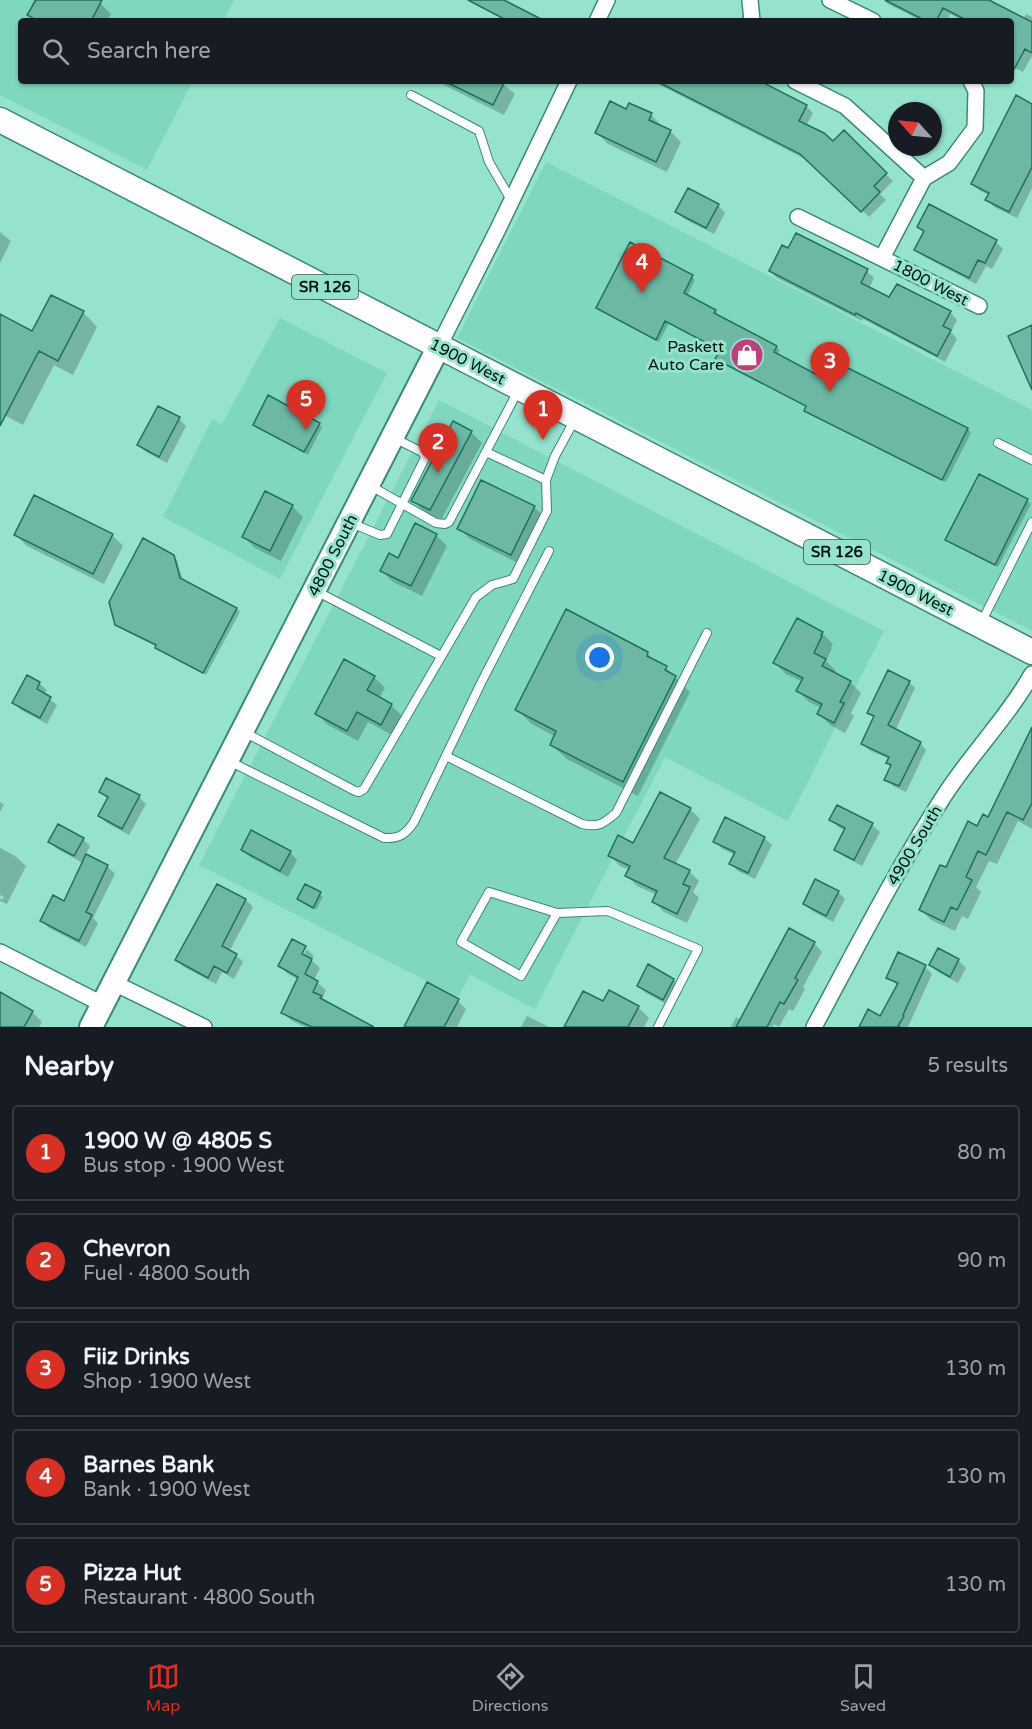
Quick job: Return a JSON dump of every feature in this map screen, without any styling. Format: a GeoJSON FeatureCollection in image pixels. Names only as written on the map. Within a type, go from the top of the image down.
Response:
{"type":"FeatureCollection","features":[{"type":"Feature","properties":{"kind":"main road","name":"1900 West"},"geometry":{"type":"LineString","coordinates":[[0,120],[1032,652]]}},
{"type":"Feature","properties":{"kind":"main road","name":"4800 South"},"geometry":{"type":"LineString","coordinates":[[91,1027],[439,346]]}},
{"type":"Feature","properties":{"kind":"street"},"geometry":{"type":"LineString","coordinates":[[598,18],[607,0]]}},
{"type":"Feature","properties":{"kind":"street"},"geometry":{"type":"LineString","coordinates":[[750,0],[752,18]]}},
{"type":"Feature","properties":{"kind":"street"},"geometry":{"type":"LineString","coordinates":[[830,0],[867,18]]}},
{"type":"Feature","properties":{"kind":"street","name":"4800 South"},"geometry":{"type":"LineString","coordinates":[[439,346],[567,84]]}},
{"type":"Feature","properties":{"kind":"street"},"geometry":{"type":"LineString","coordinates":[[801,84],[845,106],[924,178],[949,163],[975,128],[976,91],[972,84]]}},
{"type":"Feature","properties":{"kind":"street","name":"1800 West"},"geometry":{"type":"LineString","coordinates":[[882,258],[924,178]]}},
{"type":"Feature","properties":{"kind":"street","name":"1800 West"},"geometry":{"type":"LineString","coordinates":[[798,217],[979,306]]}},
{"type":"Feature","properties":{"kind":"street","name":"4900 South"},"geometry":{"type":"LineString","coordinates":[[814,1027],[906,855],[946,793],[1020,696],[1032,674]]}},
{"type":"Feature","properties":{"kind":"street"},"geometry":{"type":"LineString","coordinates":[[0,952],[102,1004]]}},
{"type":"Feature","properties":{"kind":"street"},"geometry":{"type":"LineString","coordinates":[[114,983],[204,1027]]}},
{"type":"Feature","properties":{"kind":"lane"},"geometry":{"type":"LineString","coordinates":[[411,95],[479,131],[489,162],[511,200]]}},
{"type":"Feature","properties":{"kind":"lane"},"geometry":{"type":"LineString","coordinates":[[368,485],[436,523],[449,522],[519,388]]}},
{"type":"Feature","properties":{"kind":"lane"},"geometry":{"type":"LineString","coordinates":[[242,731],[355,791],[359,792],[364,789],[476,597],[492,585],[513,579],[548,511],[546,480],[555,456],[576,417]]}},
{"type":"Feature","properties":{"kind":"lane"},"geometry":{"type":"LineString","coordinates":[[349,522],[383,536],[387,534],[424,460],[422,452],[392,437]]}},
{"type":"Feature","properties":{"kind":"lane"},"geometry":{"type":"LineString","coordinates":[[998,443],[1032,460]]}},
{"type":"Feature","properties":{"kind":"lane"},"geometry":{"type":"LineString","coordinates":[[486,452],[546,480]]}},
{"type":"Feature","properties":{"kind":"lane"},"geometry":{"type":"LineString","coordinates":[[980,625],[1032,522]]}},
{"type":"Feature","properties":{"kind":"lane"},"geometry":{"type":"LineString","coordinates":[[228,760],[384,838],[406,833],[414,822],[481,683],[549,551]]}},
{"type":"Feature","properties":{"kind":"lane"},"geometry":{"type":"LineString","coordinates":[[314,590],[441,656]]}},
{"type":"Feature","properties":{"kind":"lane"},"geometry":{"type":"LineString","coordinates":[[446,756],[582,824],[593,826],[604,822],[616,813],[707,633]]}},
{"type":"Feature","properties":{"kind":"lane"},"geometry":{"type":"LineString","coordinates":[[557,913],[520,976],[461,942],[489,892],[557,913],[608,911],[698,949],[658,1027]]}},
{"type":"Feature","properties":{"kind":"shaded area"},"geometry":{"type":"Polygon","coordinates":[[[0,0],[234,0],[225,18],[18,18],[18,84],[191,84],[147,170],[0,95],[0,0]]]}},
{"type":"Feature","properties":{"kind":"shaded area"},"geometry":{"type":"Polygon","coordinates":[[[546,162],[1032,410],[1032,631],[457,338],[546,162]]]}},
{"type":"Feature","properties":{"kind":"shaded area"},"geometry":{"type":"Polygon","coordinates":[[[280,318],[387,373],[280,579],[163,517],[212,419],[222,424],[280,318]]]}},
{"type":"Feature","properties":{"kind":"shaded area"},"geometry":{"type":"Polygon","coordinates":[[[439,400],[884,631],[788,821],[665,757],[535,1009],[470,975],[458,997],[199,865],[439,400]]]}},
{"type":"Feature","properties":{"kind":"building"},"geometry":{"type":"Polygon","coordinates":[[[36,0],[102,0],[93,18],[32,18],[27,15],[36,0]]]}},
{"type":"Feature","properties":{"kind":"building"},"geometry":{"type":"Polygon","coordinates":[[[468,0],[504,0],[539,18],[502,18],[468,0]]]}},
{"type":"Feature","properties":{"kind":"building"},"geometry":{"type":"Polygon","coordinates":[[[885,0],[989,0],[1032,22],[1032,53],[1025,49],[1014,69],[1014,18],[962,18],[943,8],[938,18],[920,18],[885,0]]]}},
{"type":"Feature","properties":{"kind":"building"},"geometry":{"type":"Polygon","coordinates":[[[450,84],[504,84],[493,105],[450,84]]]}},
{"type":"Feature","properties":{"kind":"building"},"geometry":{"type":"Polygon","coordinates":[[[662,84],[766,84],[807,105],[799,121],[824,133],[833,141],[844,130],[887,173],[874,186],[880,192],[861,212],[800,154],[662,84]]]}},
{"type":"Feature","properties":{"kind":"building"},"geometry":{"type":"Polygon","coordinates":[[[1016,95],[1032,104],[1032,167],[1009,212],[985,200],[989,193],[971,184],[1016,95]]]}},
{"type":"Feature","properties":{"kind":"building"},"geometry":{"type":"Polygon","coordinates":[[[610,101],[626,109],[629,103],[652,113],[649,120],[671,130],[656,162],[595,133],[610,101]]]}},
{"type":"Feature","properties":{"kind":"building"},"geometry":{"type":"Polygon","coordinates":[[[688,188],[719,204],[706,228],[675,212],[688,188]]]}},
{"type":"Feature","properties":{"kind":"building"},"geometry":{"type":"Polygon","coordinates":[[[929,204],[997,240],[985,263],[978,260],[969,278],[914,250],[924,231],[917,227],[929,204]]]}},
{"type":"Feature","properties":{"kind":"building"},"geometry":{"type":"Polygon","coordinates":[[[796,233],[868,269],[861,283],[889,297],[897,284],[951,311],[943,326],[951,330],[937,356],[856,313],[855,315],[769,271],[782,245],[788,248],[796,233]]]}},
{"type":"Feature","properties":{"kind":"building"},"geometry":{"type":"Polygon","coordinates":[[[630,242],[693,275],[684,293],[716,310],[714,313],[777,346],[774,352],[821,377],[830,359],[968,428],[942,480],[804,411],[806,406],[715,359],[720,350],[665,321],[656,340],[596,308],[630,242]]]}},
{"type":"Feature","properties":{"kind":"building"},"geometry":{"type":"Polygon","coordinates":[[[51,295],[84,311],[58,361],[39,351],[0,426],[0,314],[32,331],[51,295]]]}},
{"type":"Feature","properties":{"kind":"building"},"geometry":{"type":"Polygon","coordinates":[[[1032,325],[1032,390],[1008,336],[1032,325]]]}},
{"type":"Feature","properties":{"kind":"building"},"geometry":{"type":"Polygon","coordinates":[[[268,395],[320,423],[304,452],[253,425],[268,395]]]}},
{"type":"Feature","properties":{"kind":"building"},"geometry":{"type":"Polygon","coordinates":[[[158,406],[180,417],[159,457],[137,445],[158,406]]]}},
{"type":"Feature","properties":{"kind":"building"},"geometry":{"type":"Polygon","coordinates":[[[453,421],[472,431],[430,510],[411,501],[453,421]]]}},
{"type":"Feature","properties":{"kind":"building"},"geometry":{"type":"Polygon","coordinates":[[[979,474],[1028,499],[995,565],[945,540],[979,474]]]}},
{"type":"Feature","properties":{"kind":"building"},"geometry":{"type":"Polygon","coordinates":[[[481,480],[535,506],[511,555],[457,529],[481,480]]]}},
{"type":"Feature","properties":{"kind":"building"},"geometry":{"type":"Polygon","coordinates":[[[265,491],[293,505],[270,551],[242,537],[265,491]]]}},
{"type":"Feature","properties":{"kind":"building"},"geometry":{"type":"Polygon","coordinates":[[[34,495],[113,534],[93,574],[14,535],[34,495]]]}},
{"type":"Feature","properties":{"kind":"building"},"geometry":{"type":"Polygon","coordinates":[[[415,523],[437,534],[411,586],[380,571],[389,553],[398,558],[415,523]]]}},
{"type":"Feature","properties":{"kind":"building"},"geometry":{"type":"Polygon","coordinates":[[[143,538],[174,555],[180,578],[237,608],[203,673],[155,648],[156,645],[115,625],[109,602],[143,538]]]}},
{"type":"Feature","properties":{"kind":"building"},"geometry":{"type":"Polygon","coordinates":[[[566,609],[648,652],[647,656],[667,666],[665,670],[676,676],[623,782],[550,745],[556,731],[515,710],[566,609]]]}},
{"type":"Feature","properties":{"kind":"building"},"geometry":{"type":"Polygon","coordinates":[[[797,618],[823,632],[814,653],[826,659],[822,666],[851,681],[840,702],[844,703],[834,723],[817,714],[822,704],[796,691],[803,678],[773,663],[797,618]]]}},
{"type":"Feature","properties":{"kind":"building"},"geometry":{"type":"Polygon","coordinates":[[[344,659],[375,676],[367,690],[392,704],[381,725],[357,712],[347,731],[315,714],[344,659]]]}},
{"type":"Feature","properties":{"kind":"building"},"geometry":{"type":"Polygon","coordinates":[[[888,670],[910,681],[888,725],[921,742],[899,786],[884,780],[891,765],[886,763],[889,757],[861,744],[874,716],[867,713],[888,670]]]}},
{"type":"Feature","properties":{"kind":"building"},"geometry":{"type":"Polygon","coordinates":[[[27,675],[40,682],[37,689],[51,697],[40,718],[12,703],[27,675]]]}},
{"type":"Feature","properties":{"kind":"building"},"geometry":{"type":"Polygon","coordinates":[[[1032,727],[1032,803],[1023,820],[1007,812],[986,855],[978,851],[966,877],[972,880],[957,910],[951,907],[944,922],[919,910],[940,865],[946,867],[968,821],[977,826],[983,814],[988,817],[1032,727]]]}},
{"type":"Feature","properties":{"kind":"building"},"geometry":{"type":"Polygon","coordinates":[[[106,778],[140,795],[122,829],[98,816],[108,797],[99,792],[106,778]]]}},
{"type":"Feature","properties":{"kind":"building"},"geometry":{"type":"Polygon","coordinates":[[[660,792],[691,808],[664,858],[690,870],[683,884],[690,887],[677,914],[652,902],[657,891],[625,876],[630,866],[608,856],[618,835],[633,843],[660,792]]]}},
{"type":"Feature","properties":{"kind":"building"},"geometry":{"type":"Polygon","coordinates":[[[837,805],[873,823],[854,860],[834,850],[845,828],[829,820],[837,805]]]}},
{"type":"Feature","properties":{"kind":"building"},"geometry":{"type":"Polygon","coordinates":[[[725,817],[765,837],[748,873],[729,864],[735,852],[713,842],[725,817]]]}},
{"type":"Feature","properties":{"kind":"building"},"geometry":{"type":"Polygon","coordinates":[[[58,824],[84,838],[74,856],[48,842],[58,824]]]}},
{"type":"Feature","properties":{"kind":"building"},"geometry":{"type":"Polygon","coordinates":[[[251,830],[291,851],[280,871],[241,850],[251,830]]]}},
{"type":"Feature","properties":{"kind":"building"},"geometry":{"type":"Polygon","coordinates":[[[86,854],[108,865],[86,912],[92,915],[79,941],[40,921],[53,895],[64,901],[86,854]]]}},
{"type":"Feature","properties":{"kind":"building"},"geometry":{"type":"Polygon","coordinates":[[[815,879],[839,891],[826,916],[803,904],[815,879]]]}},
{"type":"Feature","properties":{"kind":"building"},"geometry":{"type":"Polygon","coordinates":[[[217,884],[246,899],[222,946],[237,954],[227,973],[214,966],[208,978],[175,960],[217,884]]]}},
{"type":"Feature","properties":{"kind":"building"},"geometry":{"type":"Polygon","coordinates":[[[305,884],[321,892],[313,908],[297,899],[305,884]]]}},
{"type":"Feature","properties":{"kind":"building"},"geometry":{"type":"Polygon","coordinates":[[[789,928],[815,942],[795,978],[798,980],[784,1004],[780,1002],[767,1027],[736,1027],[789,928]]]}},
{"type":"Feature","properties":{"kind":"building"},"geometry":{"type":"Polygon","coordinates":[[[292,939],[306,946],[302,954],[312,959],[305,974],[318,981],[313,992],[374,1027],[312,1027],[281,1013],[298,977],[278,966],[292,939]]]}},
{"type":"Feature","properties":{"kind":"building"},"geometry":{"type":"Polygon","coordinates":[[[938,948],[959,959],[950,977],[929,965],[938,948]]]}},
{"type":"Feature","properties":{"kind":"building"},"geometry":{"type":"Polygon","coordinates":[[[898,952],[926,965],[898,1026],[900,1027],[859,1027],[868,1009],[880,1016],[898,983],[886,978],[898,952]]]}},
{"type":"Feature","properties":{"kind":"building"},"geometry":{"type":"Polygon","coordinates":[[[648,964],[674,979],[663,1000],[637,986],[648,964]]]}},
{"type":"Feature","properties":{"kind":"building"},"geometry":{"type":"Polygon","coordinates":[[[427,982],[459,999],[444,1027],[404,1027],[427,982]]]}},
{"type":"Feature","properties":{"kind":"building"},"geometry":{"type":"Polygon","coordinates":[[[609,990],[639,1006],[628,1027],[564,1027],[583,991],[603,1001],[609,990]]]}},
{"type":"Feature","properties":{"kind":"building"},"geometry":{"type":"Polygon","coordinates":[[[0,992],[33,1011],[24,1027],[0,1027],[0,992]]]}},
{"type":"Feature","properties":{"kind":"place","name":"Barnes Bank"},"geometry":{"type":"Point","coordinates":[642,293]}},
{"type":"Feature","properties":{"kind":"place","name":"Paskett Auto Care"},"geometry":{"type":"Point","coordinates":[747,355]}},
{"type":"Feature","properties":{"kind":"place","name":"Fiiz Drinks"},"geometry":{"type":"Point","coordinates":[830,392]}},
{"type":"Feature","properties":{"kind":"place","name":"Pizza Hut"},"geometry":{"type":"Point","coordinates":[306,430]}},
{"type":"Feature","properties":{"kind":"place","name":"1900 W @ 4805 S"},"geometry":{"type":"Point","coordinates":[543,440]}},
{"type":"Feature","properties":{"kind":"place","name":"Chevron"},"geometry":{"type":"Point","coordinates":[438,473]}}]}
